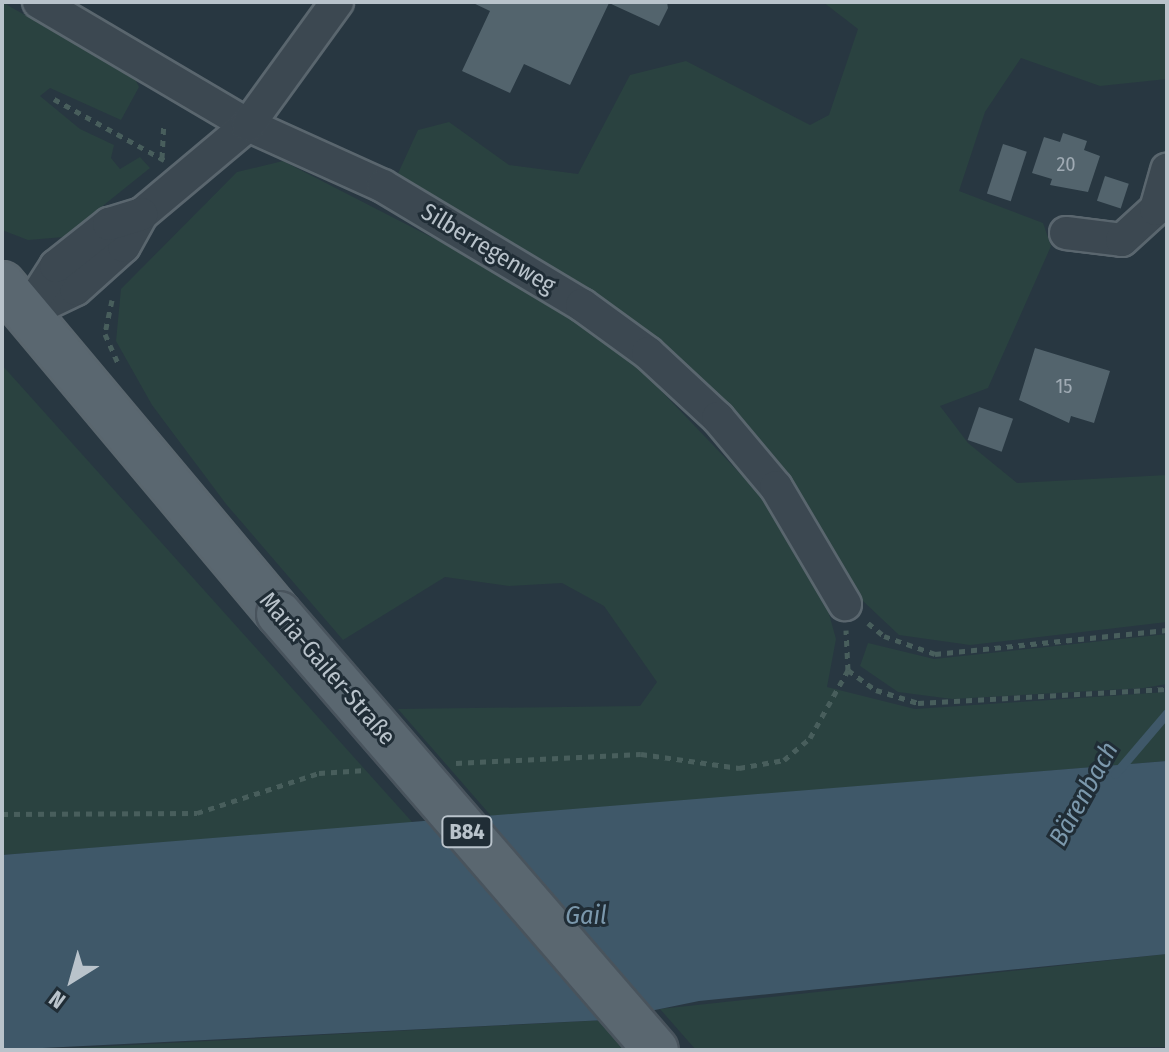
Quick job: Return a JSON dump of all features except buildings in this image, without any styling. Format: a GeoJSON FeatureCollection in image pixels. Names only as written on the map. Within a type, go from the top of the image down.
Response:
{"type":"FeatureCollection","features":[{"type":"Feature","properties":{"kind":"main road","name":"Maria-Gailer-Straße"},"geometry":{"type":"LineString","coordinates":[[14,298],[279,614],[656,1050]]}},
{"type":"Feature","properties":{"kind":"street","name":"Silberregenweg"},"geometry":{"type":"LineString","coordinates":[[39,2],[248,125],[383,186],[582,305],[648,353],[718,418],[776,487],[845,604]]}},
{"type":"Feature","properties":{"kind":"street"},"geometry":{"type":"LineString","coordinates":[[14,298],[109,224],[142,214],[175,167],[248,125],[337,2]]}},
{"type":"Feature","properties":{"kind":"street"},"geometry":{"type":"LineString","coordinates":[[1066,233],[1122,240],[1156,209],[1167,170]]}},
{"type":"Feature","properties":{"kind":"path"},"geometry":{"type":"LineString","coordinates":[[54,99],[175,167]]}},
{"type":"Feature","properties":{"kind":"path"},"geometry":{"type":"LineString","coordinates":[[164,125],[175,167]]}},
{"type":"Feature","properties":{"kind":"path"},"geometry":{"type":"LineString","coordinates":[[845,604],[884,636],[935,654],[1167,630]]}},
{"type":"Feature","properties":{"kind":"path"},"geometry":{"type":"LineString","coordinates":[[845,604],[848,670],[876,690],[918,703],[1167,689]]}},
{"type":"Feature","properties":{"kind":"green space"},"geometry":{"type":"Polygon","coordinates":[[[2,2],[134,77],[139,87],[121,120],[50,88],[40,96],[80,129],[114,145],[111,158],[120,169],[140,157],[150,168],[64,237],[28,240],[2,230],[2,2]]]}},
{"type":"Feature","properties":{"kind":"green space"},"geometry":{"type":"Polygon","coordinates":[[[823,2],[1167,2],[1167,79],[1100,86],[1021,58],[985,112],[959,191],[1043,223],[1051,246],[988,388],[940,406],[968,443],[1017,483],[1167,475],[1167,622],[970,645],[899,635],[846,585],[744,428],[395,180],[418,130],[449,122],[509,165],[578,174],[630,75],[686,61],[810,125],[829,115],[858,29],[823,2]]]}},
{"type":"Feature","properties":{"kind":"green space"},"geometry":{"type":"Polygon","coordinates":[[[283,161],[544,295],[624,352],[772,507],[826,603],[836,639],[827,687],[915,709],[1167,692],[1167,761],[492,817],[398,709],[640,706],[657,682],[604,606],[562,583],[509,586],[445,577],[343,640],[226,504],[152,405],[116,341],[121,289],[237,172],[283,161]]]}},
{"type":"Feature","properties":{"kind":"green space"},"geometry":{"type":"Polygon","coordinates":[[[2,365],[413,823],[2,855],[2,365]]]}},
{"type":"Feature","properties":{"kind":"green space"},"geometry":{"type":"Polygon","coordinates":[[[1167,634],[1167,684],[1144,688],[952,699],[898,692],[860,666],[868,643],[934,659],[1167,634]]]}},
{"type":"Feature","properties":{"kind":"green space"},"geometry":{"type":"Polygon","coordinates":[[[1167,954],[1167,1047],[696,1050],[660,1009],[1167,954]]]}},
{"type":"Feature","properties":{"kind":"green space"},"geometry":{"type":"Polygon","coordinates":[[[606,1020],[627,1050],[44,1050],[73,1048],[606,1020]]]}},
{"type":"Feature","properties":{"kind":"water","name":"Gail"},"geometry":{"type":"Polygon","coordinates":[[[1167,761],[1167,954],[699,1001],[606,1020],[2,1050],[2,855],[1167,761]]]}},
{"type":"Feature","properties":{"kind":"waterway","name":"Bärenbach"},"geometry":{"type":"LineString","coordinates":[[1115,774],[1167,713]]}}]}
